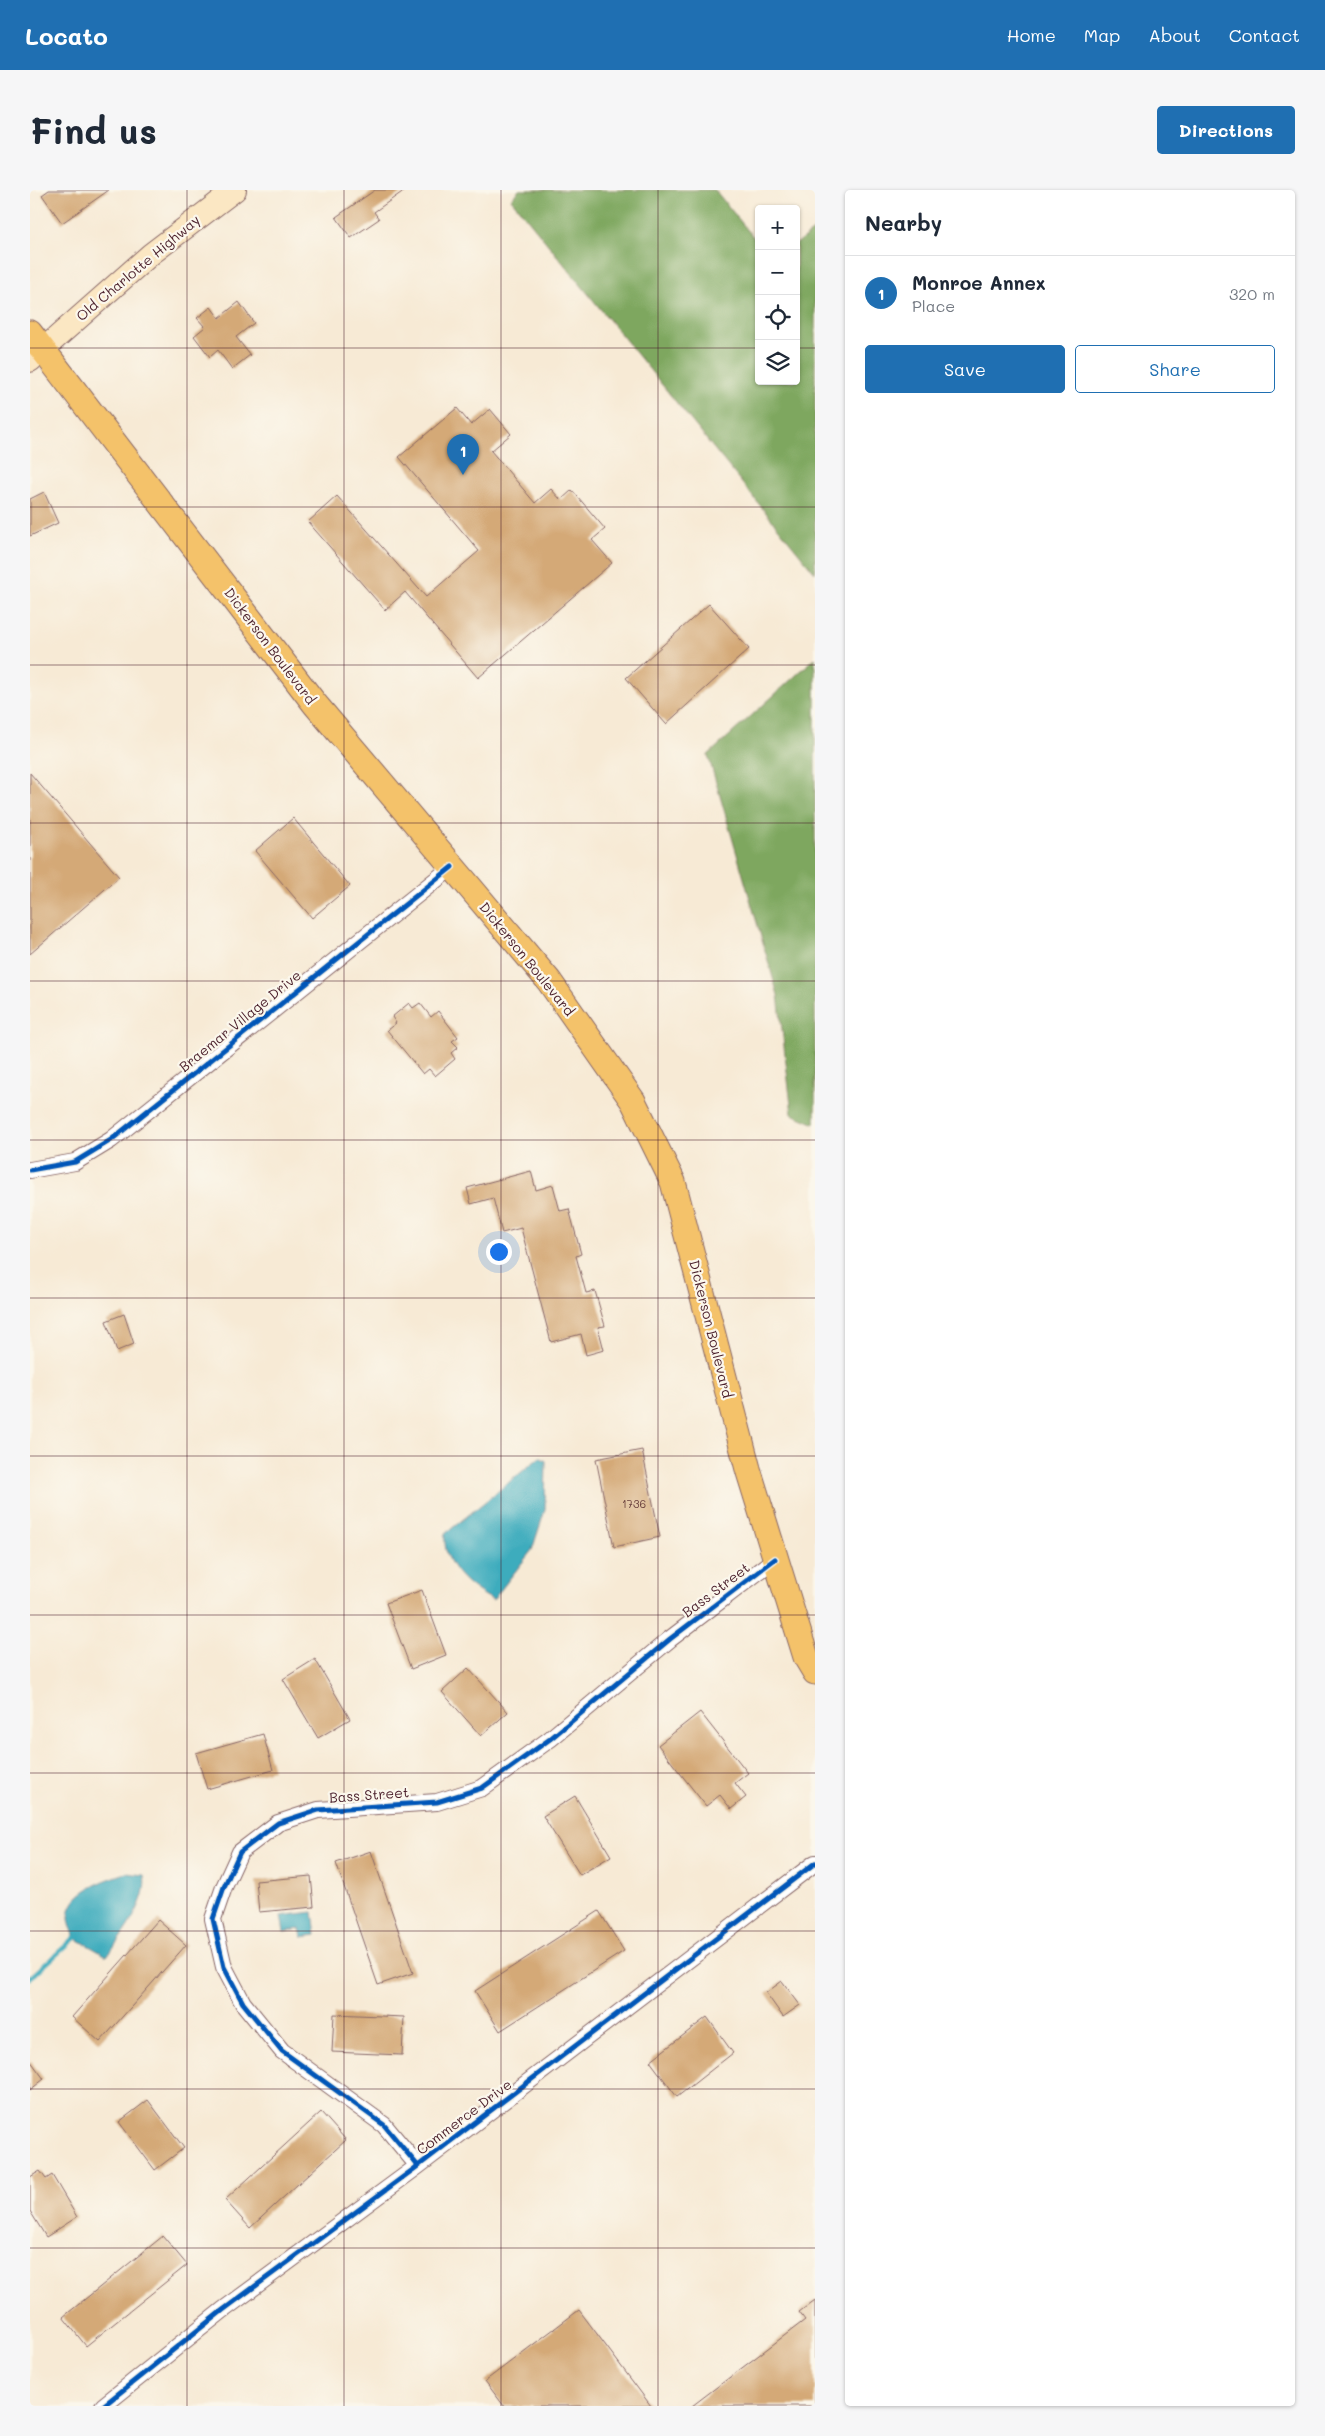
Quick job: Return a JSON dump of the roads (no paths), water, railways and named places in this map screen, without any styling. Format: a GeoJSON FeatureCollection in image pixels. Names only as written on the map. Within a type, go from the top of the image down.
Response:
{"type":"FeatureCollection","features":[{"type":"Feature","properties":{"kind":"main road","name":"Old Charlotte Highway"},"geometry":{"type":"LineString","coordinates":[[34,347],[235,190]]}},
{"type":"Feature","properties":{"kind":"main road","name":"Dickerson Boulevard"},"geometry":{"type":"LineString","coordinates":[[34,347],[315,704],[549,981],[633,1100],[673,1182],[748,1469],[806,1657],[815,1672]]}},
{"type":"Feature","properties":{"kind":"street","name":"Braemar Village Drive"},"geometry":{"type":"LineString","coordinates":[[30,1170],[75,1162],[111,1140],[452,867]]}},
{"type":"Feature","properties":{"kind":"street","name":"Bass Street"},"geometry":{"type":"LineString","coordinates":[[418,2166],[384,2125],[282,2051],[244,2003],[224,1967],[213,1919],[224,1887],[240,1852],[278,1822],[318,1810],[437,1802],[482,1788],[550,1739],[670,1639],[775,1559]]}},
{"type":"Feature","properties":{"kind":"street","name":"Commerce Drive"},"geometry":{"type":"LineString","coordinates":[[102,2406],[223,2310],[418,2166],[815,1863]]}},
{"type":"Feature","properties":{"kind":"water"},"geometry":{"type":"Polygon","coordinates":[[[540,1457],[546,1461],[545,1510],[532,1550],[493,1600],[475,1589],[458,1574],[448,1556],[445,1534],[540,1457]]]}},
{"type":"Feature","properties":{"kind":"water"},"geometry":{"type":"Polygon","coordinates":[[[126,1873],[144,1875],[143,1896],[133,1918],[107,1956],[75,1938],[69,1919],[70,1909],[81,1894],[90,1888],[126,1873]]]}},
{"type":"Feature","properties":{"kind":"water"},"geometry":{"type":"Polygon","coordinates":[[[313,1912],[316,1935],[302,1937],[300,1929],[284,1932],[281,1916],[313,1912]]]}},
{"type":"Feature","properties":{"kind":"waterway"},"geometry":{"type":"LineString","coordinates":[[30,1978],[78,1935]]}},
{"type":"Feature","properties":{"kind":"place","name":"Monroe Annex"},"geometry":{"type":"Point","coordinates":[463,475]}}]}
